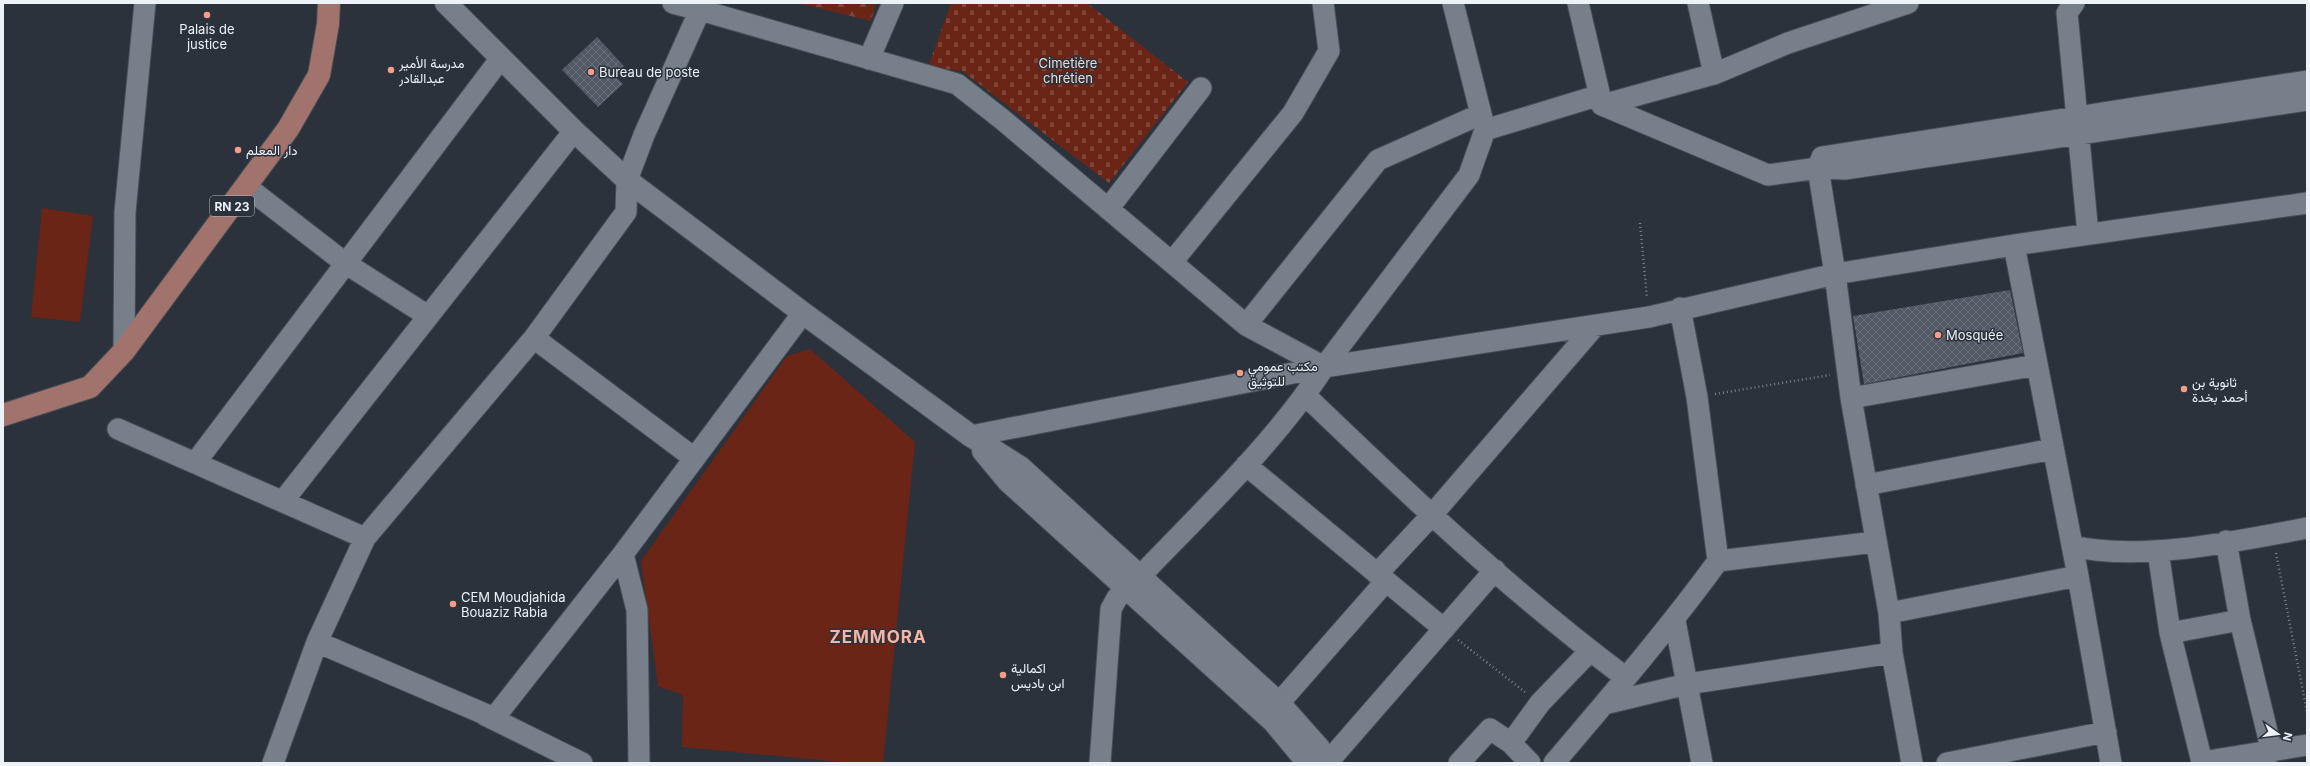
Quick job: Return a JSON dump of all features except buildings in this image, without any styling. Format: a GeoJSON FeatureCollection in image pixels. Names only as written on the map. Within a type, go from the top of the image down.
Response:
{"type":"FeatureCollection","features":[{"type":"Feature","properties":{"kind":"main road","name":"RN 23"},"geometry":{"type":"LineString","coordinates":[[3,415],[81,390],[124,351],[247,187],[288,129],[319,74],[328,24],[329,3]]}},
{"type":"Feature","properties":{"kind":"main road"},"geometry":{"type":"LineString","coordinates":[[446,3],[574,131],[627,180],[803,313],[971,436],[1008,481],[1135,582],[1279,703],[1314,743],[1327,763]]}},
{"type":"Feature","properties":{"kind":"main road"},"geometry":{"type":"LineString","coordinates":[[1135,582],[1274,721],[1308,763]]}},
{"type":"Feature","properties":{"kind":"street"},"geometry":{"type":"LineString","coordinates":[[124,351],[125,212],[145,3]]}},
{"type":"Feature","properties":{"kind":"street"},"geometry":{"type":"LineString","coordinates":[[673,3],[702,7],[869,59],[957,84],[1003,120],[1246,325],[1324,367]]}},
{"type":"Feature","properties":{"kind":"street"},"geometry":{"type":"LineString","coordinates":[[869,59],[893,3]]}},
{"type":"Feature","properties":{"kind":"street"},"geometry":{"type":"LineString","coordinates":[[1172,262],[1293,113],[1329,51],[1323,3]]}},
{"type":"Feature","properties":{"kind":"street"},"geometry":{"type":"LineString","coordinates":[[1100,763],[1111,610],[1117,598],[1135,582],[1246,465],[1306,396],[1324,367],[1469,175],[1483,122],[1453,3]]}},
{"type":"Feature","properties":{"kind":"street"},"geometry":{"type":"LineString","coordinates":[[1578,3],[1601,100]]}},
{"type":"Feature","properties":{"kind":"street"},"geometry":{"type":"LineString","coordinates":[[1698,3],[1714,74]]}},
{"type":"Feature","properties":{"kind":"street"},"geometry":{"type":"LineString","coordinates":[[1246,325],[1378,160],[1483,122],[1601,100],[1714,74],[1788,43],[1908,3]]}},
{"type":"Feature","properties":{"kind":"street"},"geometry":{"type":"LineString","coordinates":[[2065,6],[2088,234]]}},
{"type":"Feature","properties":{"kind":"street"},"geometry":{"type":"LineString","coordinates":[[273,763],[317,642],[365,538],[534,338],[626,212],[627,180],[644,135],[702,7]]}},
{"type":"Feature","properties":{"kind":"street"},"geometry":{"type":"LineString","coordinates":[[195,463],[501,58]]}},
{"type":"Feature","properties":{"kind":"street"},"geometry":{"type":"LineString","coordinates":[[2078,126],[2307,81]]}},
{"type":"Feature","properties":{"kind":"street"},"geometry":{"type":"LineString","coordinates":[[1108,209],[1201,88]]}},
{"type":"Feature","properties":{"kind":"street"},"geometry":{"type":"LineString","coordinates":[[1601,100],[1768,175],[1818,168]]}},
{"type":"Feature","properties":{"kind":"street"},"geometry":{"type":"LineString","coordinates":[[1912,763],[1892,653],[1889,613],[1875,542],[1851,398],[1835,274],[1818,168],[1822,157],[2307,100]]}},
{"type":"Feature","properties":{"kind":"street"},"geometry":{"type":"LineString","coordinates":[[283,501],[574,131]]}},
{"type":"Feature","properties":{"kind":"street"},"geometry":{"type":"LineString","coordinates":[[247,187],[345,263],[428,316]]}},
{"type":"Feature","properties":{"kind":"street"},"geometry":{"type":"LineString","coordinates":[[971,436],[1324,367],[1594,327],[1649,317],[1680,308],[1835,274],[2014,245],[2307,203]]}},
{"type":"Feature","properties":{"kind":"street"},"geometry":{"type":"LineString","coordinates":[[2014,245],[2078,576],[2111,763]]}},
{"type":"Feature","properties":{"kind":"street"},"geometry":{"type":"LineString","coordinates":[[1554,763],[1625,677],[1675,621],[1718,561],[1697,397],[1680,308]]}},
{"type":"Feature","properties":{"kind":"street"},"geometry":{"type":"LineString","coordinates":[[485,715],[494,718],[622,554],[803,313]]}},
{"type":"Feature","properties":{"kind":"street"},"geometry":{"type":"LineString","coordinates":[[1279,703],[1485,451],[1594,327]]}},
{"type":"Feature","properties":{"kind":"street"},"geometry":{"type":"LineString","coordinates":[[534,338],[694,458]]}},
{"type":"Feature","properties":{"kind":"street"},"geometry":{"type":"LineString","coordinates":[[1851,398],[2037,365]]}},
{"type":"Feature","properties":{"kind":"street"},"geometry":{"type":"LineString","coordinates":[[1306,396],[1431,516],[1590,651],[1625,677]]}},
{"type":"Feature","properties":{"kind":"street"},"geometry":{"type":"LineString","coordinates":[[118,429],[365,538]]}},
{"type":"Feature","properties":{"kind":"street"},"geometry":{"type":"LineString","coordinates":[[1866,485],[2053,449]]}},
{"type":"Feature","properties":{"kind":"street"},"geometry":{"type":"LineString","coordinates":[[1246,465],[1444,629]]}},
{"type":"Feature","properties":{"kind":"street"},"geometry":{"type":"LineString","coordinates":[[2072,546],[2092,551],[2158,551],[2273,535],[2307,528]]}},
{"type":"Feature","properties":{"kind":"street"},"geometry":{"type":"LineString","coordinates":[[1718,561],[1875,542]]}},
{"type":"Feature","properties":{"kind":"street"},"geometry":{"type":"LineString","coordinates":[[2226,542],[2240,620],[2272,752]]}},
{"type":"Feature","properties":{"kind":"street"},"geometry":{"type":"LineString","coordinates":[[2158,551],[2170,633],[2198,762],[2272,752],[2307,745]]}},
{"type":"Feature","properties":{"kind":"street"},"geometry":{"type":"LineString","coordinates":[[622,554],[637,610],[639,763]]}},
{"type":"Feature","properties":{"kind":"street"},"geometry":{"type":"LineString","coordinates":[[1327,763],[1495,570]]}},
{"type":"Feature","properties":{"kind":"street"},"geometry":{"type":"LineString","coordinates":[[1889,613],[2078,576]]}},
{"type":"Feature","properties":{"kind":"street"},"geometry":{"type":"LineString","coordinates":[[2170,633],[2240,620]]}},
{"type":"Feature","properties":{"kind":"street"},"geometry":{"type":"LineString","coordinates":[[1675,621],[1702,763]]}},
{"type":"Feature","properties":{"kind":"street"},"geometry":{"type":"LineString","coordinates":[[317,642],[485,715],[582,763]]}},
{"type":"Feature","properties":{"kind":"street"},"geometry":{"type":"LineString","coordinates":[[1511,743],[1540,703],[1590,651]]}},
{"type":"Feature","properties":{"kind":"street"},"geometry":{"type":"LineString","coordinates":[[1604,704],[1687,684],[1892,653]]}},
{"type":"Feature","properties":{"kind":"street"},"geometry":{"type":"LineString","coordinates":[[1460,763],[1490,729],[1511,743],[1530,763]]}},
{"type":"Feature","properties":{"kind":"street"},"geometry":{"type":"LineString","coordinates":[[1947,763],[2106,732]]}},
{"type":"Feature","properties":{"kind":"path"},"geometry":{"type":"LineString","coordinates":[[1640,223],[1649,317]]}},
{"type":"Feature","properties":{"kind":"path"},"geometry":{"type":"LineString","coordinates":[[1697,397],[1848,371]]}},
{"type":"Feature","properties":{"kind":"path"},"geometry":{"type":"LineString","coordinates":[[2273,535],[2307,712]]}},
{"type":"Feature","properties":{"kind":"path"},"geometry":{"type":"LineString","coordinates":[[1444,629],[1540,703]]}},
{"type":"Feature","properties":{"kind":"green space"},"geometry":{"type":"Polygon","coordinates":[[[798,3],[876,3],[871,21],[798,3]]]}},
{"type":"Feature","properties":{"kind":"green space","name":"Cimetière chrétien"},"geometry":{"type":"Polygon","coordinates":[[[951,3],[1087,3],[1188,82],[1109,183],[962,71],[928,67],[951,3]]]}},
{"type":"Feature","properties":{"kind":"green space"},"geometry":{"type":"Polygon","coordinates":[[[42,208],[93,216],[80,322],[31,317],[42,208]]]}},
{"type":"Feature","properties":{"kind":"green space"},"geometry":{"type":"Polygon","coordinates":[[[810,349],[915,442],[883,763],[852,763],[682,747],[683,695],[658,686],[641,561],[787,356],[810,349]]]}},
{"type":"Feature","properties":{"kind":"place","name":"Palais de justice"},"geometry":{"type":"Point","coordinates":[207,15]}},
{"type":"Feature","properties":{"kind":"place","name":"مدرسة الأمير عبدالقادر"},"geometry":{"type":"Point","coordinates":[391,70]}},
{"type":"Feature","properties":{"kind":"place","name":"Bureau de poste"},"geometry":{"type":"Point","coordinates":[591,72]}},
{"type":"Feature","properties":{"kind":"place","name":"دار المعلم"},"geometry":{"type":"Point","coordinates":[238,150]}},
{"type":"Feature","properties":{"kind":"place","name":"Mosquée"},"geometry":{"type":"Point","coordinates":[1938,335]}},
{"type":"Feature","properties":{"kind":"place","name":"مكتب عمومي للتوثيق"},"geometry":{"type":"Point","coordinates":[1240,373]}},
{"type":"Feature","properties":{"kind":"place","name":"ثانوية بن أحمد بخدة"},"geometry":{"type":"Point","coordinates":[2184,389]}},
{"type":"Feature","properties":{"kind":"place","name":"CEM Moudjahida Bouaziz Rabia"},"geometry":{"type":"Point","coordinates":[453,604]}},
{"type":"Feature","properties":{"kind":"place","name":"اكمالية ابن باديس"},"geometry":{"type":"Point","coordinates":[1003,675]}},
{"type":"Feature","properties":{"kind":"district","name":"ZEMMORA"},"geometry":{"type":"Point","coordinates":[878,637]}}]}
